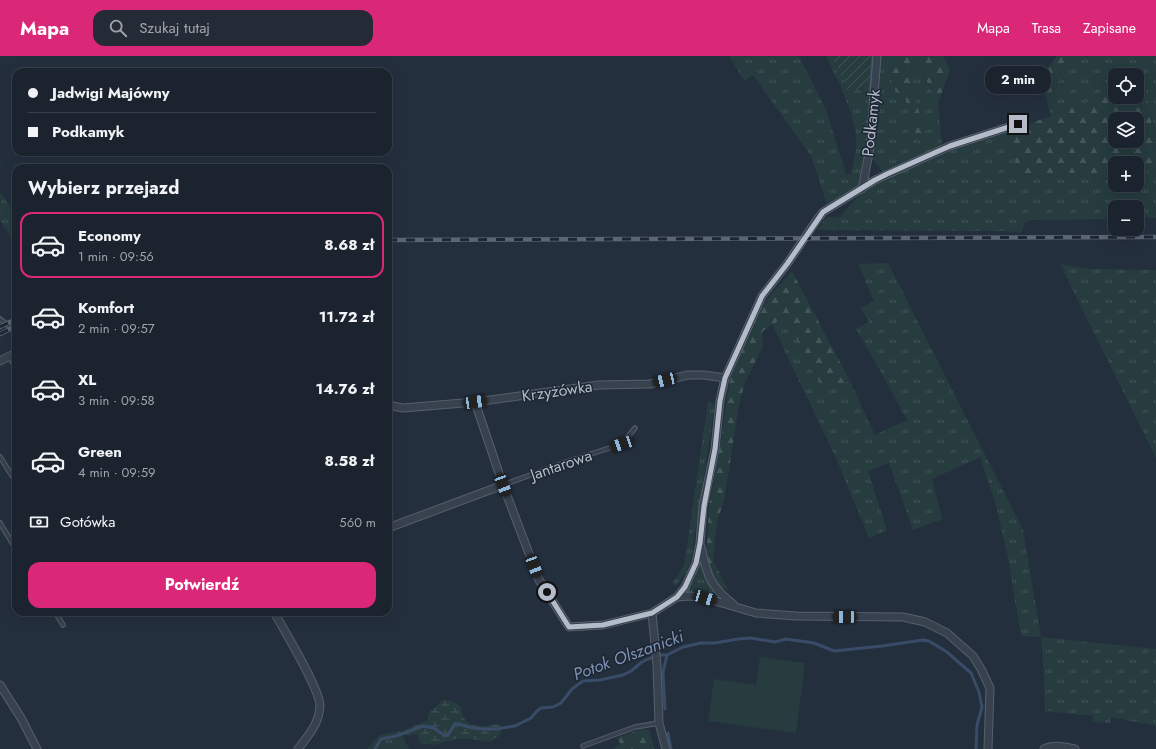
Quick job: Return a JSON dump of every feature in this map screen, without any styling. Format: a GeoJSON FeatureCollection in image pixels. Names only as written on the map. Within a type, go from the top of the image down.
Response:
{"type":"FeatureCollection","features":[{"type":"Feature","properties":{"kind":"street","name":"Podkamyk"},"geometry":{"type":"LineString","coordinates":[[862,189],[870,148],[877,56]]}},
{"type":"Feature","properties":{"kind":"street","name":"Podkamyk"},"geometry":{"type":"LineString","coordinates":[[677,597],[691,577],[696,563],[704,506],[715,449],[720,401],[725,378],[762,296],[787,264],[816,221],[823,212],[875,180],[950,146],[1018,124]]}},
{"type":"Feature","properties":{"kind":"street"},"geometry":{"type":"LineString","coordinates":[[0,361],[12,355]]}},
{"type":"Feature","properties":{"kind":"street","name":"Krzyżówka"},"geometry":{"type":"LineString","coordinates":[[392,406],[403,408],[475,402],[599,385],[650,384],[688,375],[704,375],[725,378]]}},
{"type":"Feature","properties":{"kind":"street"},"geometry":{"type":"LineString","coordinates":[[475,402],[503,485],[539,580],[569,627],[603,625],[652,613],[677,597],[689,596],[705,598],[756,613],[796,616],[903,617],[925,622],[947,633],[972,656],[981,669],[990,688],[988,749]]}},
{"type":"Feature","properties":{"kind":"street","name":"Jantarowa"},"geometry":{"type":"LineString","coordinates":[[392,527],[503,485]]}},
{"type":"Feature","properties":{"kind":"street","name":"Podkamyk"},"geometry":{"type":"LineString","coordinates":[[700,543],[704,565],[711,582],[720,594],[738,608]]}},
{"type":"Feature","properties":{"kind":"street"},"geometry":{"type":"LineString","coordinates":[[652,613],[657,665],[659,723],[666,749]]}},
{"type":"Feature","properties":{"kind":"street"},"geometry":{"type":"LineString","coordinates":[[276,616],[312,683],[320,704],[317,721],[312,732],[298,749]]}},
{"type":"Feature","properties":{"kind":"street"},"geometry":{"type":"LineString","coordinates":[[0,685],[37,749]]}},
{"type":"Feature","properties":{"kind":"street"},"geometry":{"type":"LineString","coordinates":[[1044,749],[1049,746],[1061,746],[1075,749]]}},
{"type":"Feature","properties":{"kind":"lane"},"geometry":{"type":"LineString","coordinates":[[0,319],[12,329]]}},
{"type":"Feature","properties":{"kind":"lane","name":"Jantarowa"},"geometry":{"type":"LineString","coordinates":[[503,485],[622,444],[635,428]]}},
{"type":"Feature","properties":{"kind":"lane"},"geometry":{"type":"LineString","coordinates":[[0,457],[12,476]]}},
{"type":"Feature","properties":{"kind":"lane"},"geometry":{"type":"LineString","coordinates":[[0,523],[12,542]]}},
{"type":"Feature","properties":{"kind":"lane"},"geometry":{"type":"LineString","coordinates":[[57,616],[63,625]]}},
{"type":"Feature","properties":{"kind":"lane"},"geometry":{"type":"LineString","coordinates":[[583,746],[635,727],[659,723]]}},
{"type":"Feature","properties":{"kind":"green space"},"geometry":{"type":"Polygon","coordinates":[[[729,56],[799,56],[826,110],[846,174],[851,174],[856,151],[854,126],[844,95],[826,56],[832,56],[848,92],[872,86],[867,152],[855,191],[843,194],[827,204],[811,156],[753,75],[744,81],[729,56]]]}},
{"type":"Feature","properties":{"kind":"green space"},"geometry":{"type":"Polygon","coordinates":[[[832,56],[871,56],[872,86],[848,92],[832,56]]]}},
{"type":"Feature","properties":{"kind":"green space"},"geometry":{"type":"Polygon","coordinates":[[[880,56],[886,56],[895,91],[905,98],[918,140],[926,139],[907,71],[919,66],[938,103],[942,147],[883,172],[873,159],[880,56]]]}},
{"type":"Feature","properties":{"kind":"green space"},"geometry":{"type":"Polygon","coordinates":[[[886,56],[943,56],[950,70],[938,103],[919,66],[907,71],[927,139],[918,141],[905,98],[895,91],[886,56]]]}},
{"type":"Feature","properties":{"kind":"green space"},"geometry":{"type":"Polygon","coordinates":[[[1057,56],[1090,56],[1066,62],[1055,90],[1045,93],[1039,79],[1057,56]]]}},
{"type":"Feature","properties":{"kind":"green space"},"geometry":{"type":"Polygon","coordinates":[[[1090,56],[1156,56],[1156,148],[1144,82],[1144,68],[1108,68],[1108,95],[1051,116],[1045,93],[1055,90],[1066,62],[1090,56]]]}},
{"type":"Feature","properties":{"kind":"green space"},"geometry":{"type":"Polygon","coordinates":[[[1144,82],[1156,148],[1156,170],[1144,172],[1144,156],[1108,156],[1108,175],[1034,177],[1020,180],[1007,132],[1108,95],[1108,104],[1144,104],[1144,82]]]}},
{"type":"Feature","properties":{"kind":"green space"},"geometry":{"type":"Polygon","coordinates":[[[1007,132],[1020,180],[1034,177],[1108,175],[1108,192],[1144,192],[1144,172],[1156,170],[1156,218],[1144,218],[1144,200],[1108,200],[1108,219],[1031,220],[1025,223],[1021,233],[1007,231],[817,230],[827,217],[838,218],[875,181],[955,149],[1007,132]]]}},
{"type":"Feature","properties":{"kind":"green space"},"geometry":{"type":"Polygon","coordinates":[[[0,192],[12,209],[12,239],[0,220],[0,192]]]}},
{"type":"Feature","properties":{"kind":"green space"},"geometry":{"type":"Polygon","coordinates":[[[888,263],[1023,530],[1041,637],[1021,636],[1007,553],[995,502],[980,457],[932,479],[942,519],[913,530],[889,463],[868,471],[887,530],[869,538],[836,458],[772,324],[784,316],[823,388],[850,381],[875,435],[907,420],[856,329],[869,322],[861,308],[874,301],[858,264],[888,263]]]}},
{"type":"Feature","properties":{"kind":"green space"},"geometry":{"type":"Polygon","coordinates":[[[1060,264],[1092,269],[1156,270],[1156,458],[1060,264]]]}},
{"type":"Feature","properties":{"kind":"green space"},"geometry":{"type":"Polygon","coordinates":[[[792,271],[850,381],[823,388],[784,316],[762,332],[763,347],[745,382],[739,405],[724,501],[717,521],[713,561],[728,589],[720,587],[706,561],[709,505],[730,380],[753,321],[771,294],[792,271]]]}},
{"type":"Feature","properties":{"kind":"green space"},"geometry":{"type":"Polygon","coordinates":[[[708,401],[715,404],[691,560],[686,572],[676,586],[672,583],[684,566],[708,401]]]}},
{"type":"Feature","properties":{"kind":"green space"},"geometry":{"type":"Polygon","coordinates":[[[699,560],[703,572],[714,590],[722,599],[721,601],[688,592],[687,590],[699,560]]]}},
{"type":"Feature","properties":{"kind":"green space"},"geometry":{"type":"Polygon","coordinates":[[[1041,637],[1156,649],[1156,726],[1111,717],[1110,723],[1093,722],[1093,716],[1045,711],[1041,637]]]}},
{"type":"Feature","properties":{"kind":"green space"},"geometry":{"type":"Polygon","coordinates":[[[760,657],[805,663],[796,733],[708,721],[714,679],[756,685],[760,657]]]}},
{"type":"Feature","properties":{"kind":"green space"},"geometry":{"type":"Polygon","coordinates":[[[443,700],[457,703],[462,710],[466,721],[471,724],[481,726],[499,724],[502,728],[498,737],[489,742],[472,739],[456,739],[434,745],[420,743],[417,734],[406,736],[403,732],[405,730],[428,720],[428,713],[443,700]]]}},
{"type":"Feature","properties":{"kind":"green space"},"geometry":{"type":"Polygon","coordinates":[[[642,729],[650,730],[654,749],[612,749],[620,744],[617,738],[642,729]]]}},
{"type":"Feature","properties":{"kind":"green space"},"geometry":{"type":"Polygon","coordinates":[[[400,731],[409,749],[367,749],[380,735],[400,731]]]}},
{"type":"Feature","properties":{"kind":"waterway"},"geometry":{"type":"LineString","coordinates":[[870,96],[873,56]]}},
{"type":"Feature","properties":{"kind":"waterway","name":"Potok Olszanicki"},"geometry":{"type":"LineString","coordinates":[[375,749],[381,739],[396,736],[423,726],[434,728],[445,736],[448,735],[455,724],[483,729],[496,729],[515,726],[531,718],[541,708],[553,707],[561,703],[572,689],[583,681],[600,680],[623,675],[648,659],[660,655],[667,655],[683,647],[701,643],[715,643],[751,638],[775,642],[786,639],[814,643],[834,651],[923,640],[929,641],[947,652],[971,673],[979,692],[982,707],[977,725],[976,749]]}},
{"type":"Feature","properties":{"kind":"waterway"},"geometry":{"type":"LineString","coordinates":[[665,709],[663,672],[667,655]]}},
{"type":"Feature","properties":{"kind":"waterway"},"geometry":{"type":"LineString","coordinates":[[668,733],[671,749]]}},
{"type":"Feature","properties":{"kind":"railway"},"geometry":{"type":"LineString","coordinates":[[392,240],[1156,237]]}},
{"type":"Feature","properties":{"kind":"railway"},"geometry":{"type":"LineString","coordinates":[[0,327],[12,321]]}},
{"type":"Feature","properties":{"kind":"railway"},"geometry":{"type":"LineString","coordinates":[[0,334],[12,328]]}},
{"type":"Feature","properties":{"kind":"route"},"geometry":{"type":"LineString","coordinates":[[547,592],[569,627],[603,625],[652,613],[677,597],[691,577],[696,563],[704,506],[715,449],[720,401],[725,378],[762,296],[787,264],[816,221],[823,212],[875,180],[950,146],[1018,124]]}}]}
